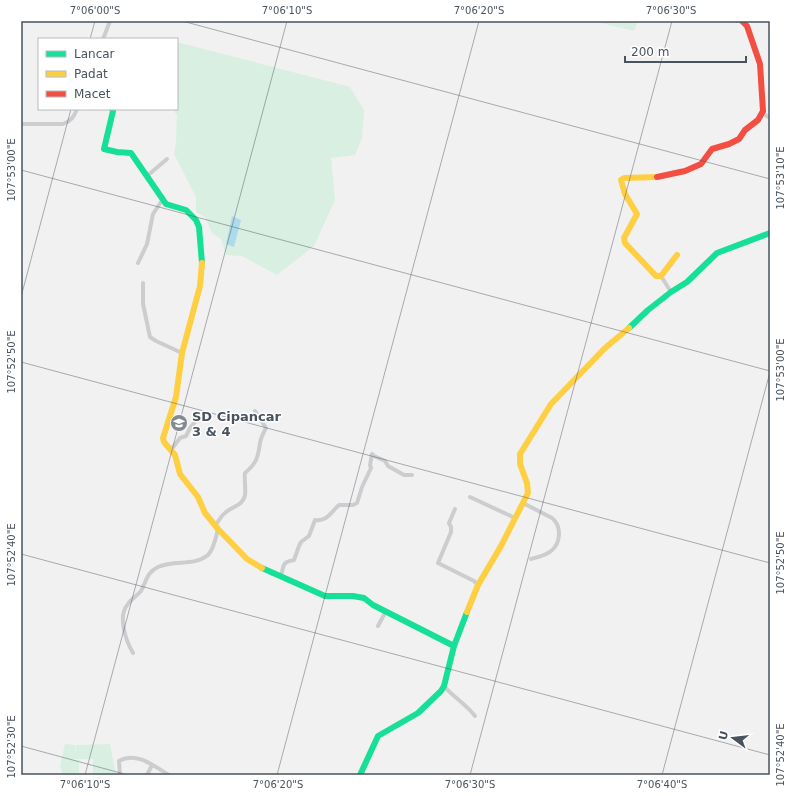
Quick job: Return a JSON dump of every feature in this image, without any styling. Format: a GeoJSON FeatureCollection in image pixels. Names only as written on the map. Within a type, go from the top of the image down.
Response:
{"type":"FeatureCollection","features":[{"type":"Feature","properties":{"kind":"street"},"geometry":{"type":"LineString","coordinates":[[103,38],[110,21]]}},
{"type":"Feature","properties":{"kind":"street"},"geometry":{"type":"LineString","coordinates":[[742,21],[747,26],[760,64],[763,107],[765,115],[770,118]]}},
{"type":"Feature","properties":{"kind":"street"},"geometry":{"type":"LineString","coordinates":[[671,292],[661,276],[654,275],[625,243],[624,238],[638,214],[625,194],[621,180],[624,178],[661,176],[691,169],[702,163],[712,149],[729,144],[739,139],[745,130],[762,115],[763,107]]}},
{"type":"Feature","properties":{"kind":"street"},"geometry":{"type":"LineString","coordinates":[[21,124],[63,124],[69,122],[74,117],[77,110]]}},
{"type":"Feature","properties":{"kind":"street"},"geometry":{"type":"LineString","coordinates":[[112,110],[104,149],[131,154],[166,204],[171,207],[189,211],[199,227],[202,261],[200,286],[182,353],[176,398],[163,438],[164,442],[175,455],[180,474],[198,497],[205,513],[217,528],[247,558],[258,566],[325,596],[353,596],[364,598],[386,612],[454,646]]}},
{"type":"Feature","properties":{"kind":"street"},"geometry":{"type":"LineString","coordinates":[[147,176],[167,159]]}},
{"type":"Feature","properties":{"kind":"street"},"geometry":{"type":"LineString","coordinates":[[138,263],[147,244],[153,214],[163,199]]}},
{"type":"Feature","properties":{"kind":"street"},"geometry":{"type":"LineString","coordinates":[[360,775],[378,736],[418,713],[434,699],[444,686],[454,646],[478,585],[501,546],[523,503],[528,489],[522,471],[519,457],[520,454],[549,406],[606,348],[671,292],[687,282],[717,253],[770,233]]}},
{"type":"Feature","properties":{"kind":"street"},"geometry":{"type":"LineString","coordinates":[[661,276],[677,255]]}},
{"type":"Feature","properties":{"kind":"street"},"geometry":{"type":"LineString","coordinates":[[142,283],[143,304],[150,337],[182,353]]}},
{"type":"Feature","properties":{"kind":"street"},"geometry":{"type":"LineString","coordinates":[[133,653],[128,644],[124,630],[124,611],[127,604],[141,591],[146,579],[153,570],[168,563],[195,562],[208,555],[212,550],[217,528],[224,513],[232,507],[239,505],[243,500],[245,493],[245,472],[251,469],[259,455],[261,439],[266,428],[255,411]]}},
{"type":"Feature","properties":{"kind":"street"},"geometry":{"type":"LineString","coordinates":[[171,450],[180,438],[186,436],[190,428],[200,416]]}},
{"type":"Feature","properties":{"kind":"street"},"geometry":{"type":"LineString","coordinates":[[281,576],[284,564],[294,560],[301,542],[309,536],[315,520],[320,521],[329,516],[339,505],[353,505],[357,503],[362,487],[371,468],[370,465],[372,454],[385,460],[388,466],[404,475],[412,475]]}},
{"type":"Feature","properties":{"kind":"street"},"geometry":{"type":"LineString","coordinates":[[470,497],[515,518]]}},
{"type":"Feature","properties":{"kind":"street"},"geometry":{"type":"LineString","coordinates":[[523,503],[552,518],[556,521],[559,527],[557,542],[552,550],[544,556],[531,559]]}},
{"type":"Feature","properties":{"kind":"street"},"geometry":{"type":"LineString","coordinates":[[455,509],[448,523],[451,527],[451,532],[438,563],[474,581],[478,585]]}},
{"type":"Feature","properties":{"kind":"street"},"geometry":{"type":"LineString","coordinates":[[378,626],[386,612]]}},
{"type":"Feature","properties":{"kind":"street"},"geometry":{"type":"LineString","coordinates":[[444,686],[457,699],[469,707],[475,716]]}},
{"type":"Feature","properties":{"kind":"street"},"geometry":{"type":"LineString","coordinates":[[120,775],[118,763],[120,760],[131,757],[138,758],[169,775]]}},
{"type":"Feature","properties":{"kind":"street"},"geometry":{"type":"LineString","coordinates":[[147,775],[152,765]]}},
{"type":"Feature","properties":{"kind":"green space"},"geometry":{"type":"Polygon","coordinates":[[[593,21],[638,21],[634,31],[593,21]]]}},
{"type":"Feature","properties":{"kind":"green space"},"geometry":{"type":"Polygon","coordinates":[[[178,42],[350,87],[364,110],[362,138],[355,155],[331,158],[335,200],[314,246],[277,275],[242,256],[226,255],[221,239],[212,233],[205,217],[196,212],[196,197],[174,154],[177,115],[173,110],[178,110],[178,42]]]}},
{"type":"Feature","properties":{"kind":"green space"},"geometry":{"type":"Polygon","coordinates":[[[65,744],[75,745],[75,756],[76,745],[110,744],[116,775],[93,775],[93,759],[75,759],[79,760],[79,775],[63,775],[60,766],[65,744]]]}},
{"type":"Feature","properties":{"kind":"water"},"geometry":{"type":"Polygon","coordinates":[[[232,216],[241,220],[234,247],[226,244],[232,216]]]}},
{"type":"Feature","properties":{"kind":"traffic: fast"},"geometry":{"type":"LineString","coordinates":[[112,110],[104,149],[131,153],[166,204],[186,210],[196,220],[199,227],[202,263]]}},
{"type":"Feature","properties":{"kind":"traffic: fast"},"geometry":{"type":"LineString","coordinates":[[629,328],[648,310],[671,292],[687,282],[717,253],[770,233]]}},
{"type":"Feature","properties":{"kind":"traffic: fast"},"geometry":{"type":"LineString","coordinates":[[262,568],[325,596],[353,596],[364,598],[373,605],[454,646]]}},
{"type":"Feature","properties":{"kind":"traffic: fast"},"geometry":{"type":"LineString","coordinates":[[360,775],[378,736],[418,713],[441,691],[444,686],[454,646],[467,612]]}},
{"type":"Feature","properties":{"kind":"traffic: slow"},"geometry":{"type":"LineString","coordinates":[[657,177],[624,178],[621,180],[625,194],[637,214],[624,238],[625,243],[656,276],[661,276],[677,255]]}},
{"type":"Feature","properties":{"kind":"traffic: slow"},"geometry":{"type":"LineString","coordinates":[[202,263],[200,286],[182,353],[176,397],[163,438],[164,442],[175,455],[180,474],[198,497],[205,513],[247,559],[262,568]]}},
{"type":"Feature","properties":{"kind":"traffic: slow"},"geometry":{"type":"LineString","coordinates":[[467,612],[478,585],[501,546],[528,493],[527,483],[520,464],[520,454],[551,404],[605,348],[629,328]]}},
{"type":"Feature","properties":{"kind":"traffic: jam"},"geometry":{"type":"LineString","coordinates":[[657,177],[685,171],[701,164],[712,149],[729,144],[739,139],[745,130],[758,120],[763,111],[760,64],[747,26],[742,21]]}},
{"type":"Feature","properties":{"kind":"place","name":"SD Cipancar 3 & 4"},"geometry":{"type":"Point","coordinates":[179,423]}}]}
